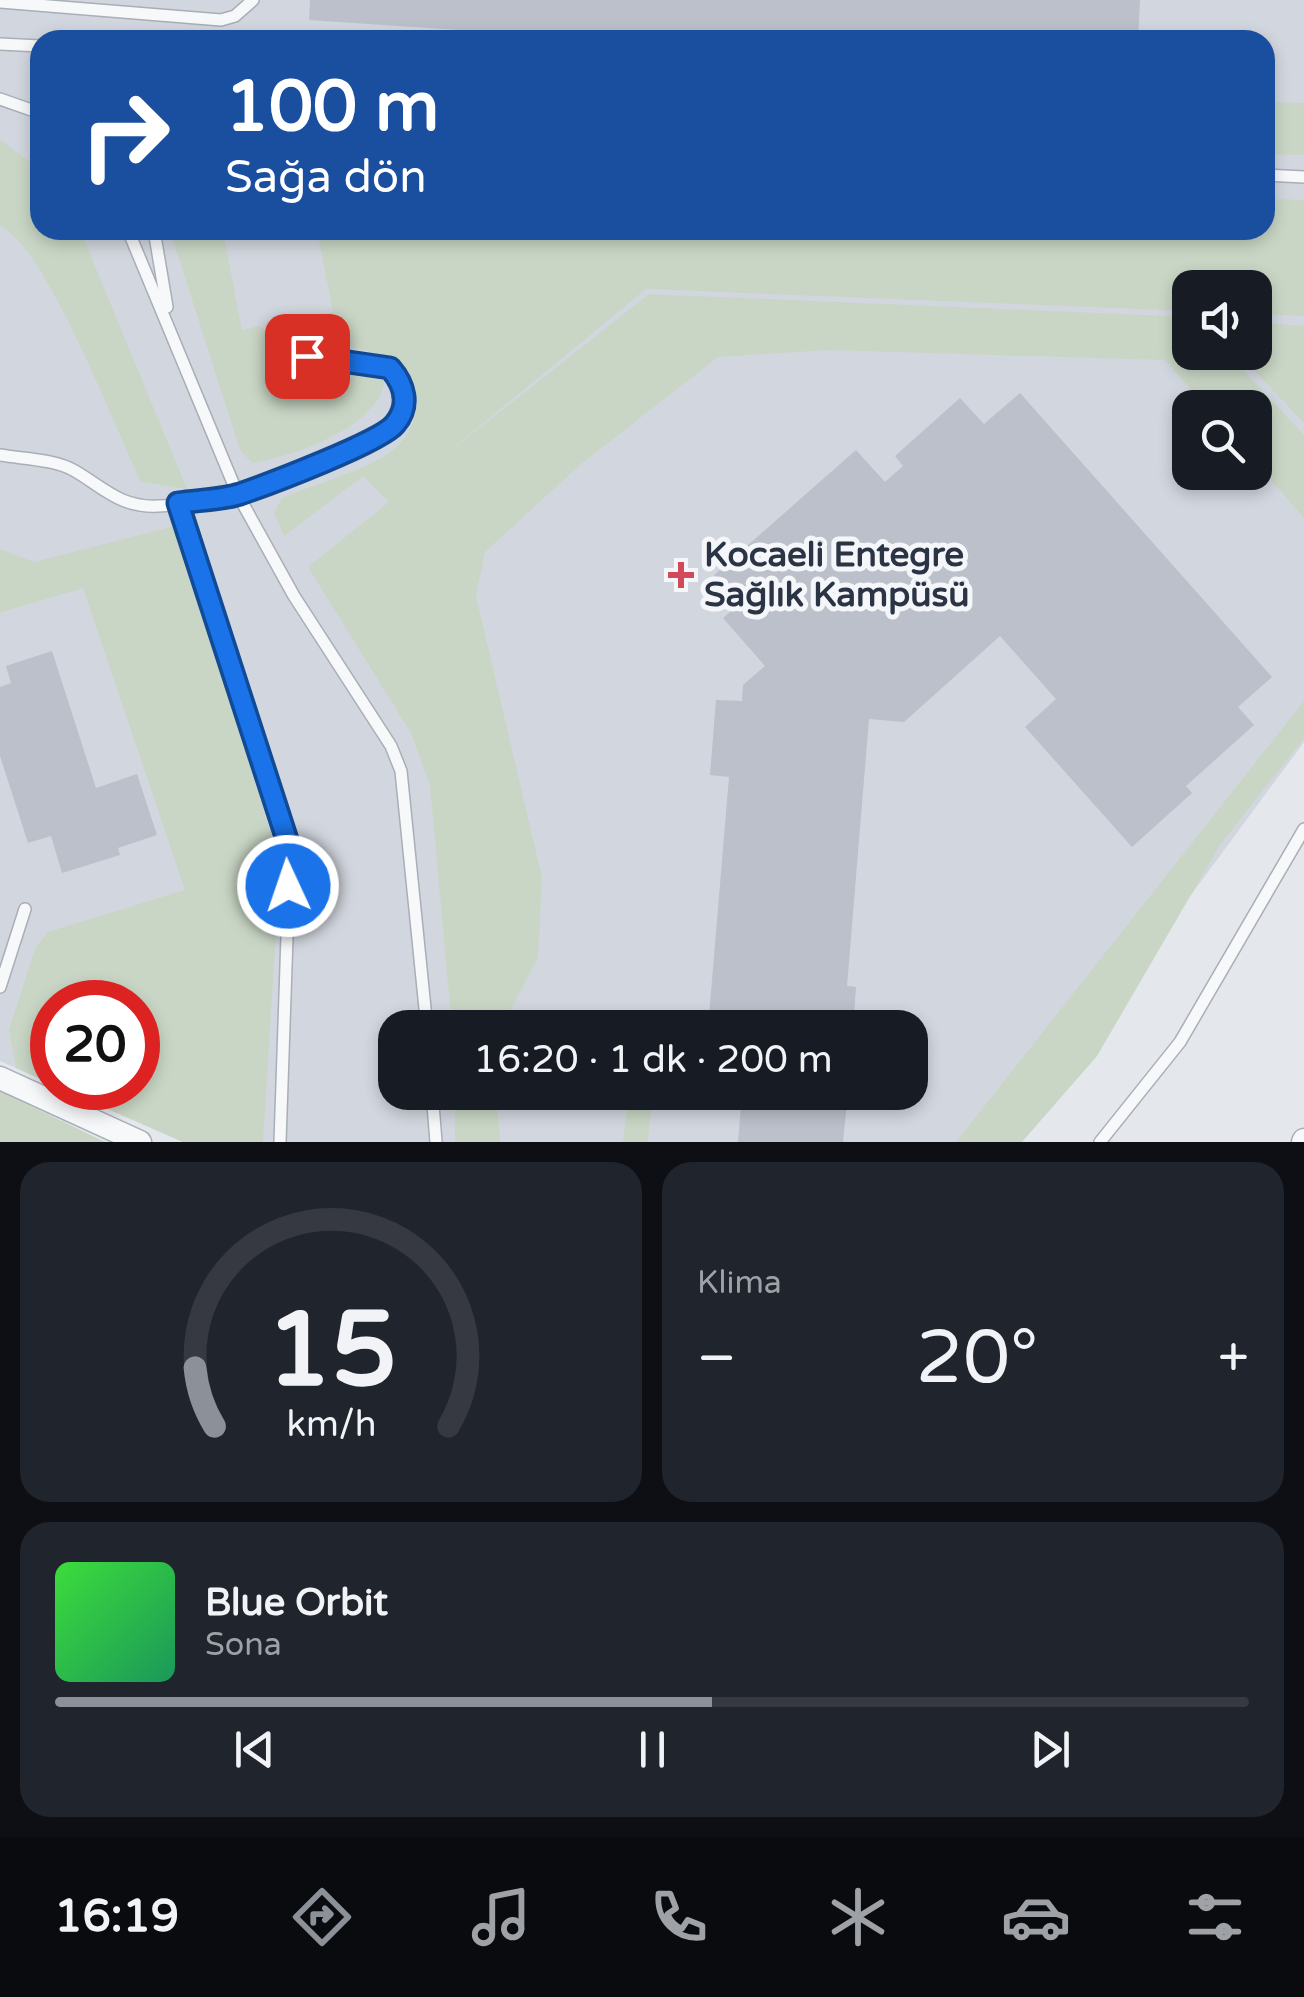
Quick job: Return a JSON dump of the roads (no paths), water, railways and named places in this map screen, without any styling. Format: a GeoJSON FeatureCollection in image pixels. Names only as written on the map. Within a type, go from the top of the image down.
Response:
{"type":"FeatureCollection","features":[{"type":"Feature","properties":{"kind":"street"},"geometry":{"type":"LineString","coordinates":[[0,1078],[140,1142]]}},
{"type":"Feature","properties":{"kind":"lane"},"geometry":{"type":"LineString","coordinates":[[0,2],[221,20],[235,16],[253,0]]}},
{"type":"Feature","properties":{"kind":"lane"},"geometry":{"type":"LineString","coordinates":[[0,44],[30,46]]}},
{"type":"Feature","properties":{"kind":"lane"},"geometry":{"type":"LineString","coordinates":[[0,99],[30,110]]}},
{"type":"Feature","properties":{"kind":"lane"},"geometry":{"type":"LineString","coordinates":[[1275,176],[1304,177]]}},
{"type":"Feature","properties":{"kind":"lane"},"geometry":{"type":"LineString","coordinates":[[132,240],[238,495],[294,596],[391,746],[401,772],[424,1010]]}},
{"type":"Feature","properties":{"kind":"lane"},"geometry":{"type":"LineString","coordinates":[[156,240],[171,326]]}},
{"type":"Feature","properties":{"kind":"lane"},"geometry":{"type":"LineString","coordinates":[[0,455],[76,471],[107,495],[128,503],[178,503],[238,495],[365,443],[395,425],[404,405],[403,383],[390,368],[307,356],[276,326]]}},
{"type":"Feature","properties":{"kind":"lane"},"geometry":{"type":"LineString","coordinates":[[178,503],[290,849],[280,1142]]}},
{"type":"Feature","properties":{"kind":"lane"},"geometry":{"type":"LineString","coordinates":[[1100,1142],[1180,1042],[1304,830]]}},
{"type":"Feature","properties":{"kind":"lane"},"geometry":{"type":"LineString","coordinates":[[0,987],[25,910]]}},
{"type":"Feature","properties":{"kind":"lane"},"geometry":{"type":"LineString","coordinates":[[433,1110],[436,1142]]}},
{"type":"Feature","properties":{"kind":"place","name":"Kocaeli Entegre Sağlık Kampüsü"},"geometry":{"type":"Point","coordinates":[681,575]}}]}
